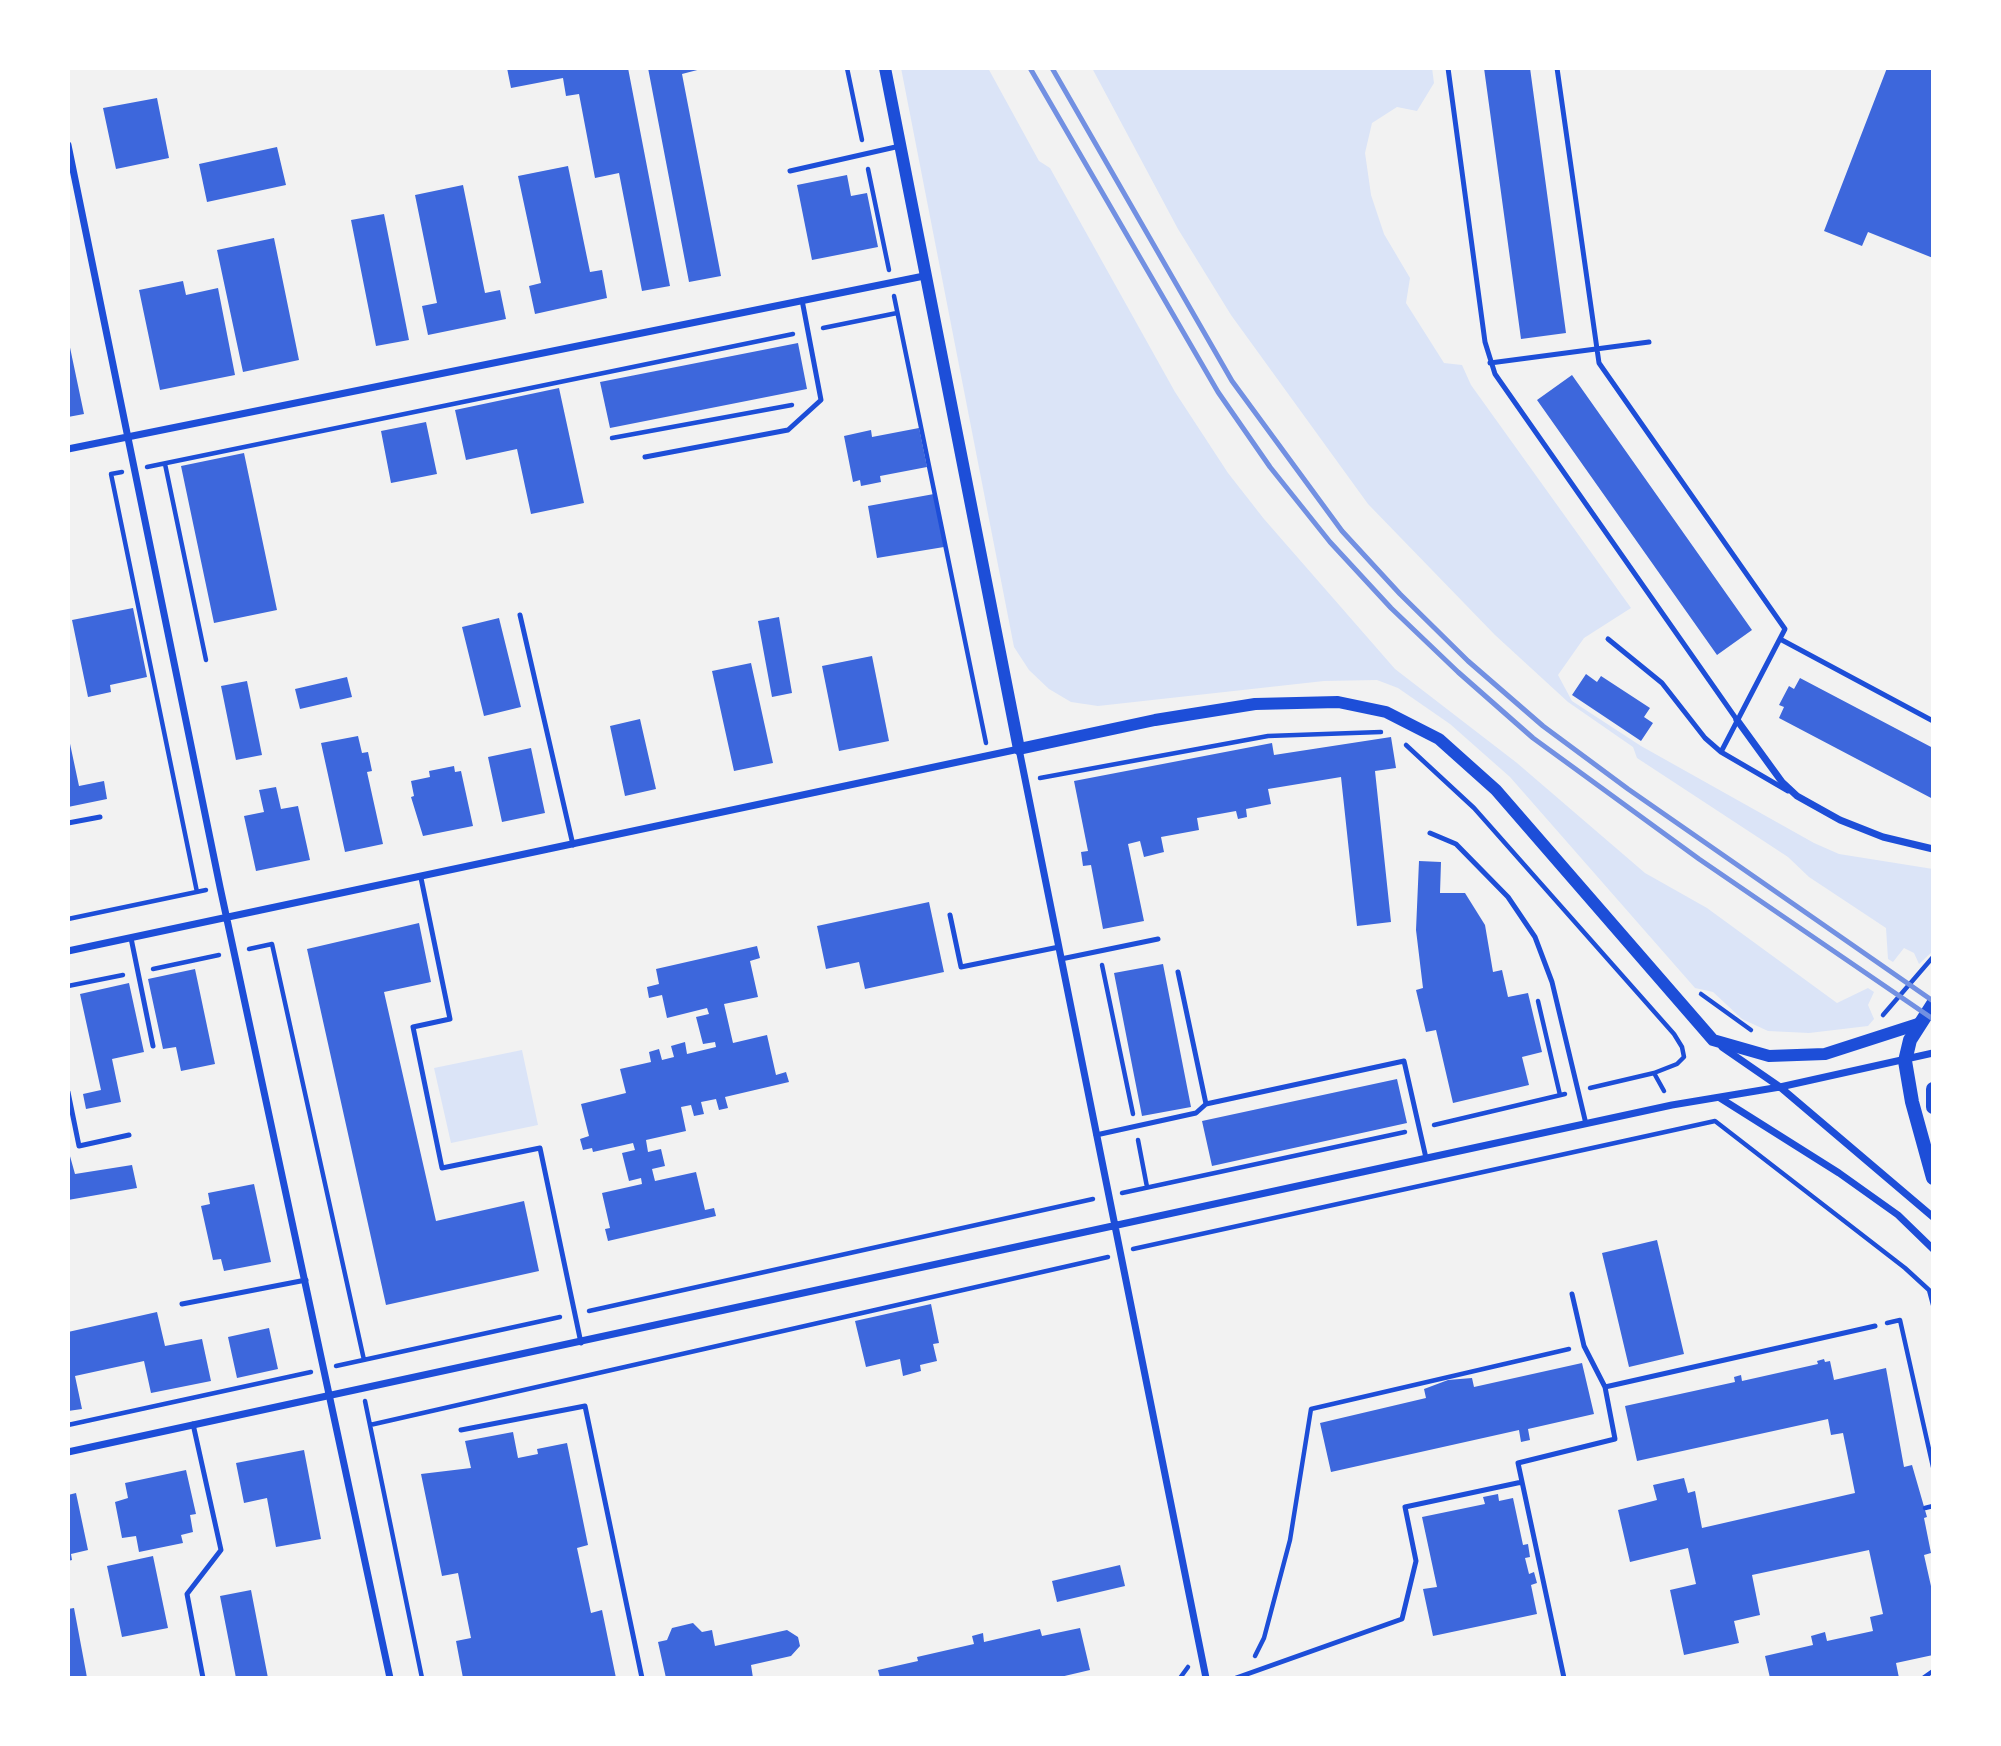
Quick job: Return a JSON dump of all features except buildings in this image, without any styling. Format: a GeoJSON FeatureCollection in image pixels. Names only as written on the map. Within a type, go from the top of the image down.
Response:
{"type":"FeatureCollection","features":[{"type":"Feature","properties":{"kind":"main road"},"geometry":{"type":"LineString","coordinates":[[1933,1004],[1910,1040],[1905,1061],[1912,1102],[1933,1178]]}},
{"type":"Feature","properties":{"kind":"main road"},"geometry":{"type":"LineString","coordinates":[[1933,1089],[1933,1107]]}},
{"type":"Feature","properties":{"kind":"street"},"geometry":{"type":"LineString","coordinates":[[885,68],[924,276],[1206,1678]]}},
{"type":"Feature","properties":{"kind":"street"},"geometry":{"type":"LineString","coordinates":[[68,145],[220,887],[326,1369],[390,1678]]}},
{"type":"Feature","properties":{"kind":"street"},"geometry":{"type":"LineString","coordinates":[[68,449],[924,276]]}},
{"type":"Feature","properties":{"kind":"street"},"geometry":{"type":"LineString","coordinates":[[68,951],[989,758],[1019,749],[1156,720],[1255,704],[1338,702],[1386,712],[1439,739],[1496,790],[1713,1040],[1780,1087],[1933,1217]]}},
{"type":"Feature","properties":{"kind":"street"},"geometry":{"type":"LineString","coordinates":[[1737,720],[1782,782],[1797,796],[1840,821],[1883,837],[1933,849]]}},
{"type":"Feature","properties":{"kind":"street"},"geometry":{"type":"LineString","coordinates":[[1713,1040],[1769,1055],[1825,1054],[1918,1024]]}},
{"type":"Feature","properties":{"kind":"street"},"geometry":{"type":"LineString","coordinates":[[68,1452],[1426,1158],[1780,1087],[1933,1053]]}},
{"type":"Feature","properties":{"kind":"street"},"geometry":{"type":"LineString","coordinates":[[1720,1097],[1839,1173],[1898,1215],[1933,1249]]}},
{"type":"Feature","properties":{"kind":"lane"},"geometry":{"type":"LineString","coordinates":[[1448,68],[1490,363],[1504,390],[1737,720]]}},
{"type":"Feature","properties":{"kind":"lane"},"geometry":{"type":"LineString","coordinates":[[1557,68],[1596,349],[1606,374],[1785,629],[1721,752]]}},
{"type":"Feature","properties":{"kind":"lane"},"geometry":{"type":"LineString","coordinates":[[790,171],[900,146]]}},
{"type":"Feature","properties":{"kind":"lane"},"geometry":{"type":"LineString","coordinates":[[645,457],[788,430],[821,400],[802,300]]}},
{"type":"Feature","properties":{"kind":"lane"},"geometry":{"type":"LineString","coordinates":[[1490,363],[1649,342]]}},
{"type":"Feature","properties":{"kind":"lane"},"geometry":{"type":"LineString","coordinates":[[520,615],[573,845]]}},
{"type":"Feature","properties":{"kind":"lane"},"geometry":{"type":"LineString","coordinates":[[1608,639],[1662,682],[1704,738],[1721,752],[1797,796]]}},
{"type":"Feature","properties":{"kind":"lane"},"geometry":{"type":"LineString","coordinates":[[1780,639],[1933,721]]}},
{"type":"Feature","properties":{"kind":"lane"},"geometry":{"type":"LineString","coordinates":[[68,823],[100,817]]}},
{"type":"Feature","properties":{"kind":"lane"},"geometry":{"type":"LineString","coordinates":[[1430,833],[1456,844],[1508,897],[1535,937],[1552,982],[1586,1124]]}},
{"type":"Feature","properties":{"kind":"lane"},"geometry":{"type":"LineString","coordinates":[[421,878],[450,1019],[413,1027],[442,1168],[540,1148],[581,1343]]}},
{"type":"Feature","properties":{"kind":"lane"},"geometry":{"type":"LineString","coordinates":[[950,915],[961,967],[1059,947]]}},
{"type":"Feature","properties":{"kind":"lane"},"geometry":{"type":"LineString","coordinates":[[131,938],[153,1046]]}},
{"type":"Feature","properties":{"kind":"lane"},"geometry":{"type":"LineString","coordinates":[[1061,959],[1158,939]]}},
{"type":"Feature","properties":{"kind":"lane"},"geometry":{"type":"LineString","coordinates":[[1178,972],[1206,1104]]}},
{"type":"Feature","properties":{"kind":"lane"},"geometry":{"type":"LineString","coordinates":[[1096,1135],[1196,1114],[1206,1104],[1404,1061],[1426,1158]]}},
{"type":"Feature","properties":{"kind":"lane"},"geometry":{"type":"LineString","coordinates":[[68,1092],[79,1146],[129,1135]]}},
{"type":"Feature","properties":{"kind":"lane"},"geometry":{"type":"LineString","coordinates":[[182,1304],[306,1280]]}},
{"type":"Feature","properties":{"kind":"lane"},"geometry":{"type":"LineString","coordinates":[[1564,1678],[1518,1463],[1615,1439],[1605,1387],[1584,1346],[1572,1294]]}},
{"type":"Feature","properties":{"kind":"lane"},"geometry":{"type":"LineString","coordinates":[[1605,1387],[1875,1326]]}},
{"type":"Feature","properties":{"kind":"lane"},"geometry":{"type":"LineString","coordinates":[[461,1430],[585,1406],[642,1678]]}},
{"type":"Feature","properties":{"kind":"lane"},"geometry":{"type":"LineString","coordinates":[[194,1424],[221,1550],[187,1594],[203,1678]]}},
{"type":"Feature","properties":{"kind":"lane"},"geometry":{"type":"LineString","coordinates":[[1237,1677],[1402,1619],[1416,1561],[1405,1507],[1522,1482]]}},
{"type":"Feature","properties":{"kind":"path"},"geometry":{"type":"LineString","coordinates":[[847,68],[954,576],[989,758]]}},
{"type":"Feature","properties":{"kind":"path"},"geometry":{"type":"LineString","coordinates":[[197,892],[111,474],[897,313]]}},
{"type":"Feature","properties":{"kind":"path"},"geometry":{"type":"LineString","coordinates":[[612,438],[821,400]]}},
{"type":"Feature","properties":{"kind":"path"},"geometry":{"type":"LineString","coordinates":[[165,464],[206,660]]}},
{"type":"Feature","properties":{"kind":"path"},"geometry":{"type":"LineString","coordinates":[[1025,781],[1268,736],[1384,732]]}},
{"type":"Feature","properties":{"kind":"path"},"geometry":{"type":"LineString","coordinates":[[68,1425],[1419,1128],[1654,1073],[1677,1064],[1684,1057],[1674,1034],[1474,808],[1405,744]]}},
{"type":"Feature","properties":{"kind":"path"},"geometry":{"type":"LineString","coordinates":[[68,919],[220,887]]}},
{"type":"Feature","properties":{"kind":"path"},"geometry":{"type":"LineString","coordinates":[[1100,951],[1147,1187]]}},
{"type":"Feature","properties":{"kind":"path"},"geometry":{"type":"LineString","coordinates":[[1615,969],[1633,951]]}},
{"type":"Feature","properties":{"kind":"path"},"geometry":{"type":"LineString","coordinates":[[1878,1022],[1933,957]]}},
{"type":"Feature","properties":{"kind":"path"},"geometry":{"type":"LineString","coordinates":[[1693,986],[1730,1017],[1760,1033]]}},
{"type":"Feature","properties":{"kind":"path"},"geometry":{"type":"LineString","coordinates":[[1536,991],[1560,1095]]}},
{"type":"Feature","properties":{"kind":"path"},"geometry":{"type":"LineString","coordinates":[[370,1425],[1120,1254],[1154,1242],[1714,1121],[1905,1268],[1929,1290],[1933,1305]]}},
{"type":"Feature","properties":{"kind":"path"},"geometry":{"type":"LineString","coordinates":[[1875,1326],[1900,1320],[1933,1467]]}},
{"type":"Feature","properties":{"kind":"path"},"geometry":{"type":"LineString","coordinates":[[1237,1677],[1256,1655],[1264,1638],[1290,1540],[1311,1409],[1584,1346]]}},
{"type":"Feature","properties":{"kind":"path"},"geometry":{"type":"LineString","coordinates":[[358,1362],[422,1678]]}},
{"type":"Feature","properties":{"kind":"path"},"geometry":{"type":"LineString","coordinates":[[1925,1508],[1933,1506]]}},
{"type":"Feature","properties":{"kind":"path"},"geometry":{"type":"LineString","coordinates":[[1923,1678],[1933,1671]]}},
{"type":"Feature","properties":{"kind":"shaded area"},"geometry":{"type":"Polygon","coordinates":[[[901,68],[988,68],[1039,161],[1050,168],[1175,392],[1228,473],[1264,519],[1395,669],[1517,763],[1645,873],[1707,908],[1837,1003],[1868,988],[1874,992],[1868,1005],[1874,1019],[1868,1026],[1809,1033],[1768,1031],[1742,1019],[1713,992],[1695,988],[1510,777],[1450,724],[1398,688],[1377,680],[1324,681],[1098,706],[1071,702],[1049,689],[1029,670],[1014,647],[901,68]]]}},
{"type":"Feature","properties":{"kind":"shaded area"},"geometry":{"type":"Polygon","coordinates":[[[1092,68],[1432,68],[1434,83],[1417,111],[1397,107],[1372,123],[1365,153],[1371,195],[1384,234],[1410,278],[1406,303],[1444,363],[1462,365],[1471,385],[1631,608],[1584,638],[1558,675],[1572,701],[1641,746],[1814,843],[1839,854],[1933,869],[1933,951],[1919,964],[1914,953],[1904,948],[1893,962],[1888,959],[1886,928],[1809,877],[1788,857],[1637,758],[1633,747],[1568,702],[1495,635],[1368,504],[1231,315],[1178,229],[1092,68]]]}},
{"type":"Feature","properties":{"kind":"shaded area"},"geometry":{"type":"Polygon","coordinates":[[[522,1050],[538,1125],[451,1143],[434,1068],[522,1050]]]}},
{"type":"Feature","properties":{"kind":"railway"},"geometry":{"type":"LineString","coordinates":[[1030,68],[1218,392],[1270,467],[1330,542],[1391,608],[1533,738],[1699,859],[1933,1019]]}},
{"type":"Feature","properties":{"kind":"railway"},"geometry":{"type":"LineString","coordinates":[[1052,68],[1232,381],[1342,531],[1400,594],[1468,661],[1543,726],[1628,789],[1933,1001]]}}]}
